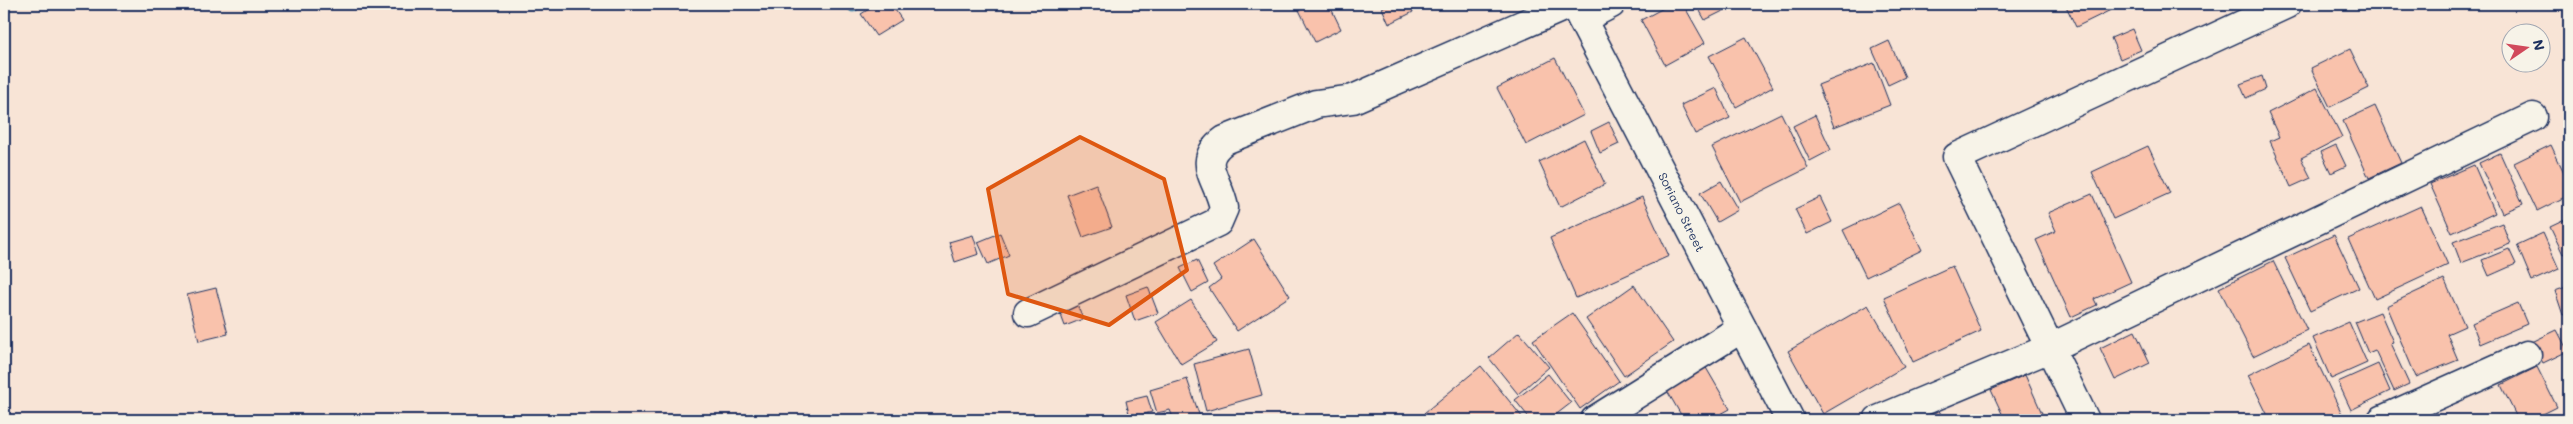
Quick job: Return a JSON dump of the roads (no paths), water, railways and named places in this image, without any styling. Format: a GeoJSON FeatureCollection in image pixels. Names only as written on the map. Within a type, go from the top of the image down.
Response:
{"type":"FeatureCollection","features":[{"type":"Feature","properties":{"kind":"street"},"geometry":{"type":"LineString","coordinates":[[1028,313],[1218,222],[1224,208],[1209,166],[1209,156],[1215,147],[1226,140],[1316,104],[1353,99],[1575,9],[1611,4]]}},
{"type":"Feature","properties":{"kind":"street"},"geometry":{"type":"LineString","coordinates":[[2085,420],[1958,157],[2287,4]]}},
{"type":"Feature","properties":{"kind":"street","name":"Soriano Street"},"geometry":{"type":"LineString","coordinates":[[1575,9],[1790,420]]}},
{"type":"Feature","properties":{"kind":"street"},"geometry":{"type":"LineString","coordinates":[[1878,420],[2050,348],[2533,117]]}},
{"type":"Feature","properties":{"kind":"street"},"geometry":{"type":"LineString","coordinates":[[1595,420],[1742,328]]}},
{"type":"Feature","properties":{"kind":"street"},"geometry":{"type":"LineString","coordinates":[[2382,420],[2527,355]]}},
{"type":"Feature","properties":{"kind":"waterway"},"geometry":{"type":"LineString","coordinates":[[850,4],[853,7]]}}]}
